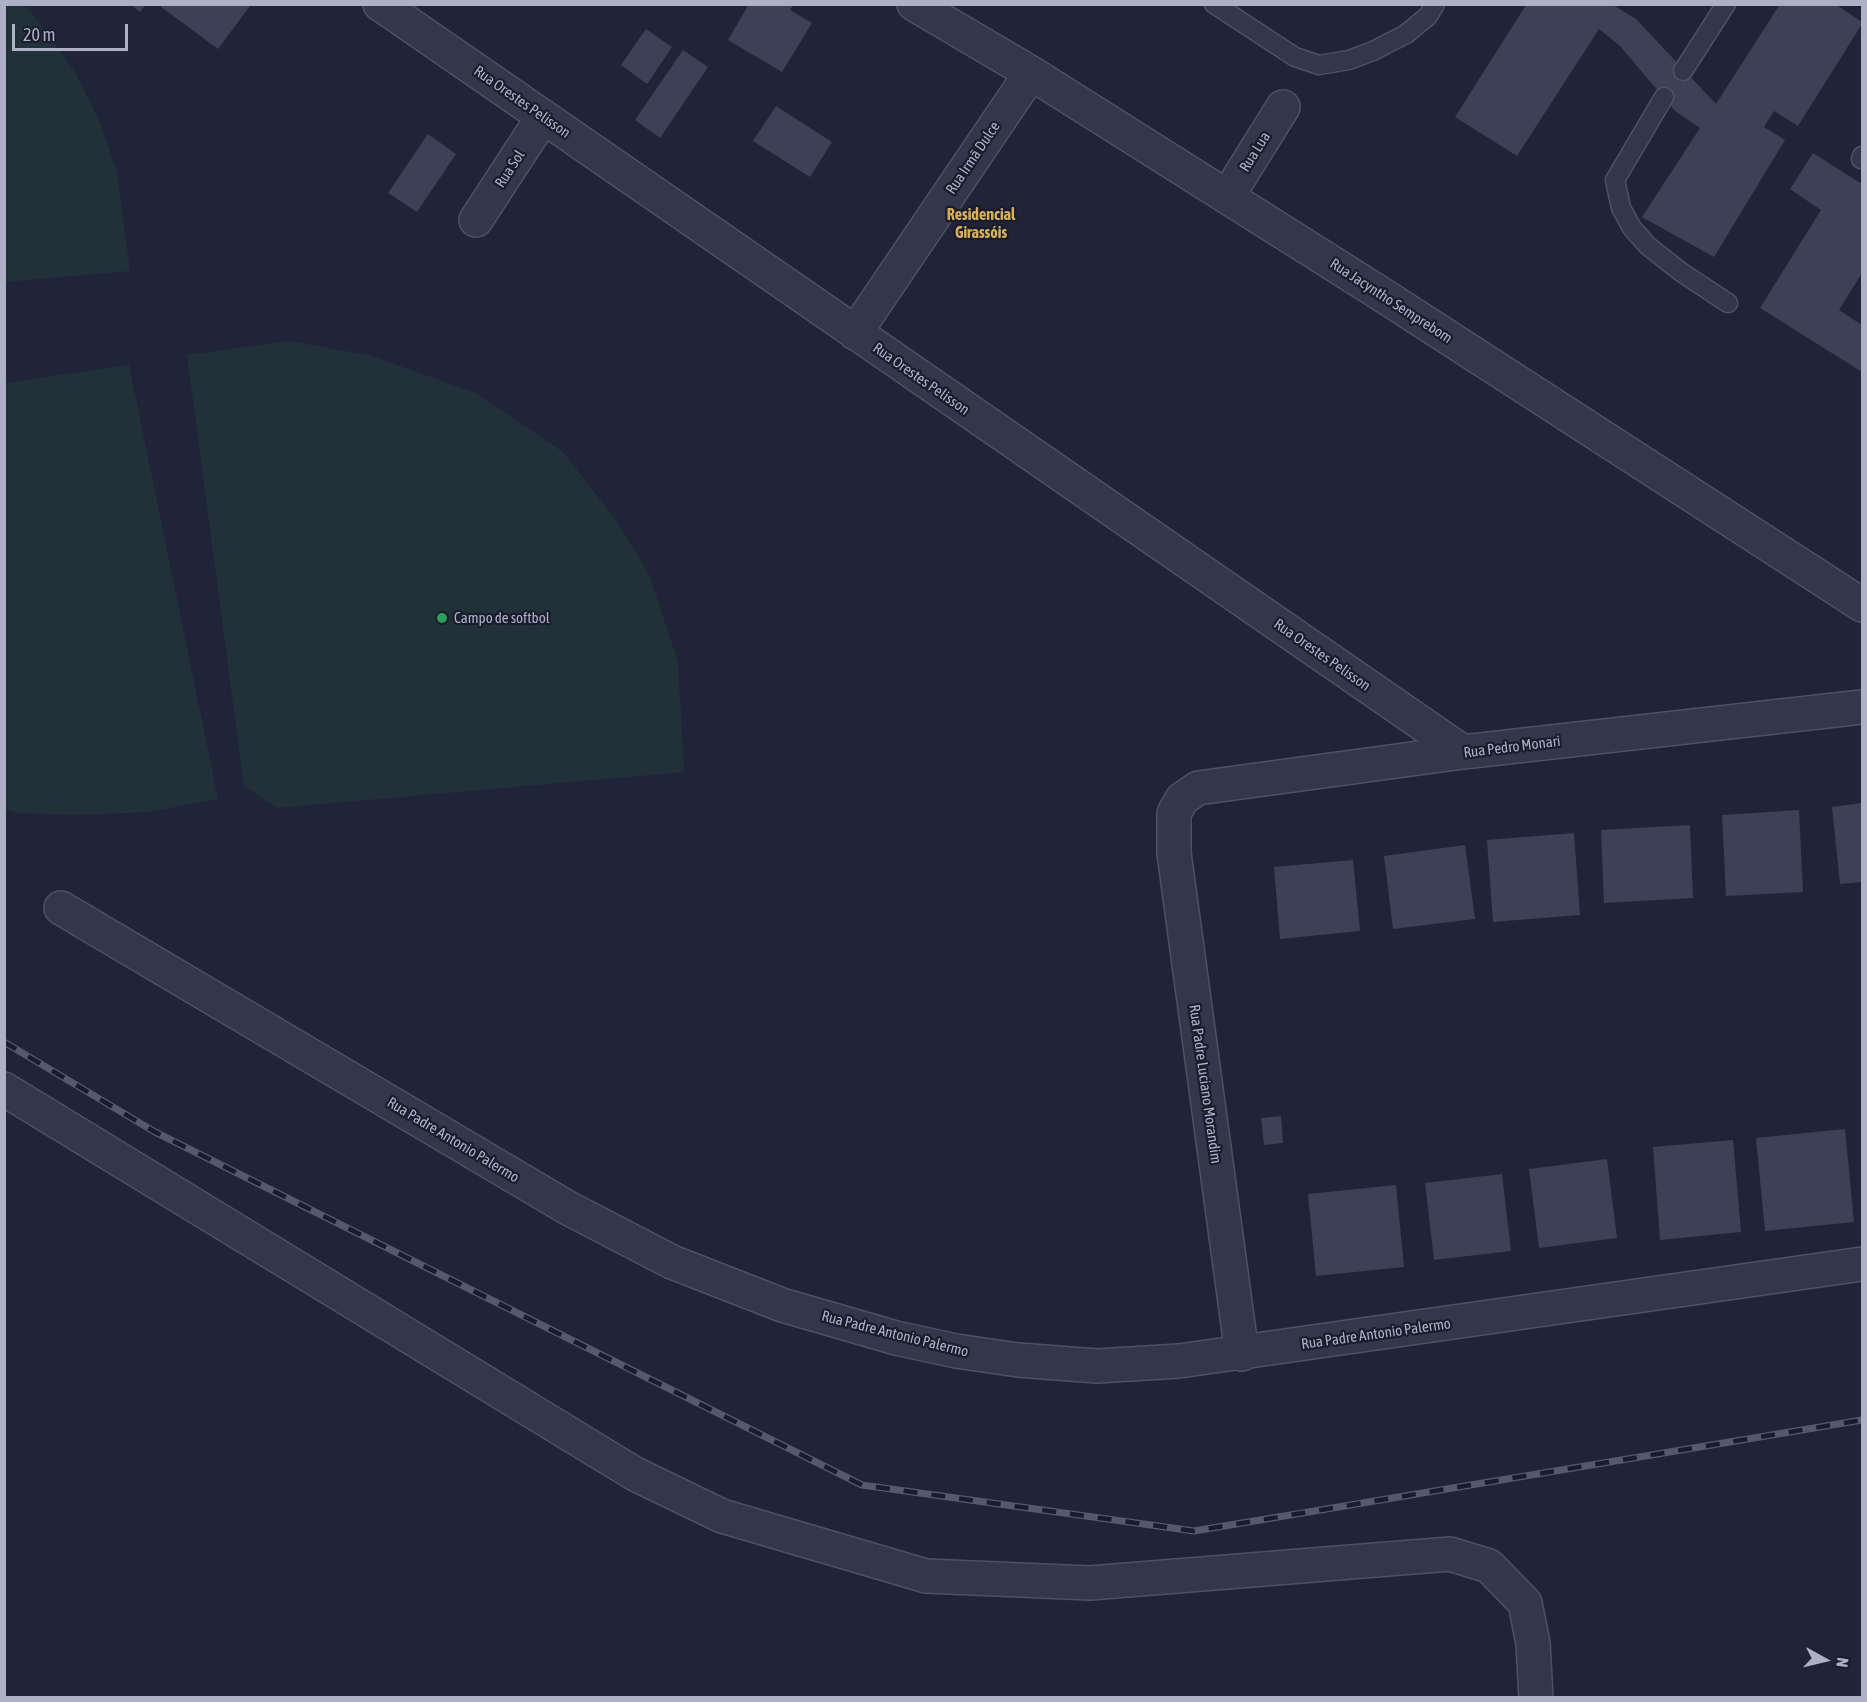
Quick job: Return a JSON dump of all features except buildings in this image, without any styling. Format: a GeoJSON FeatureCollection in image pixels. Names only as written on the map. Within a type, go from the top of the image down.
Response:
{"type":"FeatureCollection","features":[{"type":"Feature","properties":{"kind":"street","name":"Rua Orestes Pelisson"},"geometry":{"type":"LineString","coordinates":[[380,4],[1463,752]]}},
{"type":"Feature","properties":{"kind":"street","name":"Rua Jacyntho Semprebom"},"geometry":{"type":"LineString","coordinates":[[914,4],[1031,73],[1227,196],[1863,605]]}},
{"type":"Feature","properties":{"kind":"street","name":"Rua Irmã Dulce"},"geometry":{"type":"LineString","coordinates":[[855,333],[1031,73]]}},
{"type":"Feature","properties":{"kind":"street","name":"Rua Lua"},"geometry":{"type":"LineString","coordinates":[[1227,196],[1283,107]]}},
{"type":"Feature","properties":{"kind":"street","name":"Rua Sol"},"geometry":{"type":"LineString","coordinates":[[476,220],[543,117]]}},
{"type":"Feature","properties":{"kind":"street","name":"Rua Pedro Monari"},"geometry":{"type":"LineString","coordinates":[[1174,813],[1182,799],[1198,788],[1463,752],[1863,707]]}},
{"type":"Feature","properties":{"kind":"street","name":"Rua Padre Luciano Morandim"},"geometry":{"type":"LineString","coordinates":[[1174,813],[1174,853],[1242,1353]]}},
{"type":"Feature","properties":{"kind":"street","name":"Rua Padre Antonio Palermo"},"geometry":{"type":"LineString","coordinates":[[61,908],[568,1208],[672,1262],[782,1305],[896,1338],[956,1351],[1018,1360],[1097,1366],[1179,1361],[1863,1264]]}},
{"type":"Feature","properties":{"kind":"street"},"geometry":{"type":"LineString","coordinates":[[4,1089],[635,1474],[722,1516],[926,1576],[1090,1583],[1450,1554],[1489,1566],[1525,1604],[1533,1642],[1536,1698]]}},
{"type":"Feature","properties":{"kind":"lane"},"geometry":{"type":"LineString","coordinates":[[1214,4],[1295,57],[1319,65],[1348,60],[1373,51],[1406,34],[1428,16],[1435,4]]}},
{"type":"Feature","properties":{"kind":"lane"},"geometry":{"type":"LineString","coordinates":[[1683,71],[1726,4]]}},
{"type":"Feature","properties":{"kind":"lane"},"geometry":{"type":"LineString","coordinates":[[1664,97],[1615,180],[1621,208],[1632,228],[1648,246],[1681,272],[1728,303]]}},
{"type":"Feature","properties":{"kind":"shaded area"},"geometry":{"type":"Polygon","coordinates":[[[5,4],[23,5],[32,13],[76,74],[100,123],[117,172],[130,271],[5,282],[5,4]]]}},
{"type":"Feature","properties":{"kind":"shaded area","name":"Campo de softbol"},"geometry":{"type":"Polygon","coordinates":[[[288,341],[369,355],[476,393],[563,452],[613,516],[649,574],[678,662],[684,772],[277,808],[244,786],[187,355],[288,341]]]}},
{"type":"Feature","properties":{"kind":"shaded area"},"geometry":{"type":"Polygon","coordinates":[[[129,365],[218,799],[148,812],[73,815],[19,813],[5,809],[5,383],[129,365]]]}},
{"type":"Feature","properties":{"kind":"railway"},"geometry":{"type":"LineString","coordinates":[[4,1042],[155,1132],[862,1485],[1194,1531],[1862,1420]]}},
{"type":"Feature","properties":{"kind":"place","name":"Campo de softbol"},"geometry":{"type":"Point","coordinates":[442,618]}},
{"type":"Feature","properties":{"kind":"district","name":"Residencial Girassóis"},"geometry":{"type":"Point","coordinates":[981,224]}}]}
